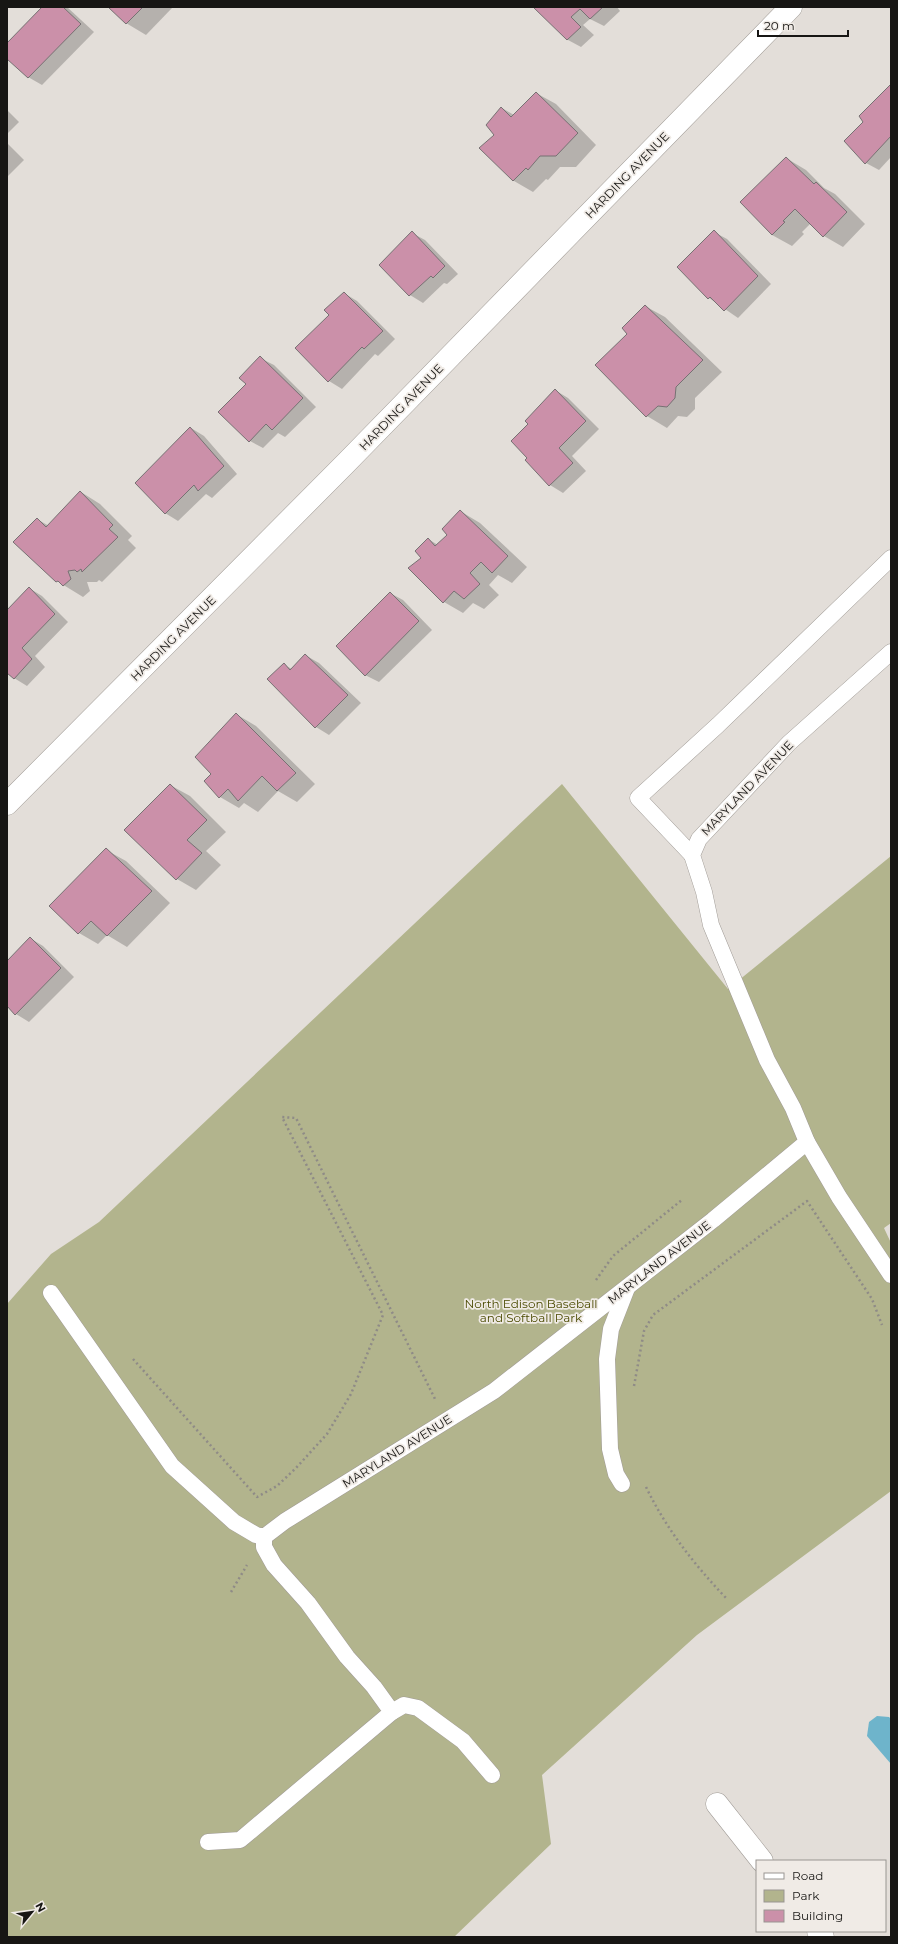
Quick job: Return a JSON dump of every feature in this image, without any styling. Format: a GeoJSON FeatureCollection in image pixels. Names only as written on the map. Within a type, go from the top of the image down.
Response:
{"type":"FeatureCollection","features":[{"type":"Feature","properties":{"kind":"street","name":"HARDING AVENUE"},"geometry":{"type":"LineString","coordinates":[[7,804],[346,463],[791,7]]}},
{"type":"Feature","properties":{"kind":"street"},"geometry":{"type":"LineString","coordinates":[[716,1804],[761,1860]]}},
{"type":"Feature","properties":{"kind":"lane"},"geometry":{"type":"LineString","coordinates":[[891,558],[718,725],[638,798],[692,855],[704,892],[711,925],[767,1060],[793,1108],[808,1142],[838,1197],[891,1275]]}},
{"type":"Feature","properties":{"kind":"lane","name":"MARYLAND AVENUE"},"geometry":{"type":"LineString","coordinates":[[692,855],[699,839],[789,743],[891,652]]}},
{"type":"Feature","properties":{"kind":"lane","name":"MARYLAND AVENUE"},"geometry":{"type":"LineString","coordinates":[[264,1537],[286,1521],[494,1391],[713,1220],[808,1142]]}},
{"type":"Feature","properties":{"kind":"lane"},"geometry":{"type":"LineString","coordinates":[[622,1484],[616,1474],[610,1449],[607,1359],[611,1329],[627,1286]]}},
{"type":"Feature","properties":{"kind":"lane"},"geometry":{"type":"LineString","coordinates":[[51,1293],[172,1466],[234,1522],[256,1535],[264,1537],[264,1547],[274,1565],[308,1603],[347,1657],[374,1687],[392,1712]]}},
{"type":"Feature","properties":{"kind":"lane"},"geometry":{"type":"LineString","coordinates":[[208,1842],[240,1840],[392,1712],[404,1706],[418,1708],[463,1741],[492,1775]]}},
{"type":"Feature","properties":{"kind":"path"},"geometry":{"type":"LineString","coordinates":[[133,1358],[257,1496],[277,1486],[296,1468],[327,1434],[351,1394],[384,1315],[282,1117],[296,1118],[438,1404]]}},
{"type":"Feature","properties":{"kind":"path"},"geometry":{"type":"LineString","coordinates":[[594,1284],[600,1272],[613,1256],[682,1199]]}},
{"type":"Feature","properties":{"kind":"path"},"geometry":{"type":"LineString","coordinates":[[634,1392],[638,1355],[644,1332],[652,1315],[807,1201],[872,1299],[882,1325]]}},
{"type":"Feature","properties":{"kind":"path"},"geometry":{"type":"LineString","coordinates":[[643,1481],[659,1514],[677,1542],[704,1575],[726,1598]]}},
{"type":"Feature","properties":{"kind":"green space","name":"North Edison Baseball and Softball Park"},"geometry":{"type":"Polygon","coordinates":[[[562,784],[728,989],[891,856],[891,1223],[884,1228],[891,1243],[891,1491],[697,1635],[542,1775],[551,1844],[454,1937],[7,1937],[7,1304],[51,1254],[99,1222],[562,784]]]}},
{"type":"Feature","properties":{"kind":"water"},"geometry":{"type":"Polygon","coordinates":[[[877,1716],[889,1717],[891,1719],[891,1764],[867,1736],[869,1722],[877,1716]]]}},
{"type":"Feature","properties":{"kind":"building"},"geometry":{"type":"Polygon","coordinates":[[[42,7],[63,7],[81,24],[28,78],[7,59],[7,43],[42,7]]]}},
{"type":"Feature","properties":{"kind":"building"},"geometry":{"type":"Polygon","coordinates":[[[108,7],[143,7],[126,24],[108,7]]]}},
{"type":"Feature","properties":{"kind":"building"},"geometry":{"type":"Polygon","coordinates":[[[533,7],[603,7],[590,19],[580,9],[571,17],[581,27],[567,40],[533,7]]]}},
{"type":"Feature","properties":{"kind":"building"},"geometry":{"type":"Polygon","coordinates":[[[891,84],[891,136],[865,164],[844,141],[863,122],[859,116],[891,84]]]}},
{"type":"Feature","properties":{"kind":"building"},"geometry":{"type":"Polygon","coordinates":[[[536,92],[578,133],[556,156],[540,156],[528,170],[526,168],[513,181],[479,148],[494,135],[486,125],[501,107],[511,117],[536,92]]]}},
{"type":"Feature","properties":{"kind":"building"},"geometry":{"type":"Polygon","coordinates":[[[786,157],[814,184],[816,182],[847,212],[823,237],[795,209],[772,235],[740,202],[786,157]]]}},
{"type":"Feature","properties":{"kind":"building"},"geometry":{"type":"Polygon","coordinates":[[[714,230],[758,276],[724,311],[710,297],[708,299],[677,267],[714,230]]]}},
{"type":"Feature","properties":{"kind":"building"},"geometry":{"type":"Polygon","coordinates":[[[412,231],[445,266],[433,278],[431,276],[409,296],[379,265],[412,231]]]}},
{"type":"Feature","properties":{"kind":"building"},"geometry":{"type":"Polygon","coordinates":[[[344,292],[383,331],[364,349],[362,347],[328,382],[295,348],[329,315],[324,310],[344,292]]]}},
{"type":"Feature","properties":{"kind":"building"},"geometry":{"type":"Polygon","coordinates":[[[645,305],[703,360],[676,387],[675,398],[667,407],[658,406],[646,417],[595,365],[627,334],[622,328],[645,305]]]}},
{"type":"Feature","properties":{"kind":"building"},"geometry":{"type":"Polygon","coordinates":[[[260,356],[303,398],[272,430],[266,424],[249,442],[218,412],[246,384],[239,378],[260,356]]]}},
{"type":"Feature","properties":{"kind":"building"},"geometry":{"type":"Polygon","coordinates":[[[555,389],[586,421],[559,448],[573,463],[549,486],[525,460],[527,458],[511,441],[528,424],[525,421],[555,389]]]}},
{"type":"Feature","properties":{"kind":"building"},"geometry":{"type":"Polygon","coordinates":[[[190,427],[224,466],[198,491],[194,485],[165,514],[135,483],[190,427]]]}},
{"type":"Feature","properties":{"kind":"building"},"geometry":{"type":"Polygon","coordinates":[[[80,491],[113,525],[109,529],[118,537],[82,572],[81,569],[77,572],[75,570],[68,571],[71,579],[63,586],[58,581],[56,582],[13,542],[37,518],[46,527],[80,491]]]}},
{"type":"Feature","properties":{"kind":"building"},"geometry":{"type":"Polygon","coordinates":[[[460,510],[508,556],[492,573],[481,562],[470,573],[480,584],[464,599],[454,591],[443,603],[408,568],[421,558],[415,551],[428,538],[435,546],[447,535],[442,529],[460,510]]]}},
{"type":"Feature","properties":{"kind":"building"},"geometry":{"type":"Polygon","coordinates":[[[29,587],[55,614],[22,648],[32,659],[14,679],[7,673],[7,610],[29,587]]]}},
{"type":"Feature","properties":{"kind":"building"},"geometry":{"type":"Polygon","coordinates":[[[390,592],[419,621],[365,676],[336,646],[390,592]]]}},
{"type":"Feature","properties":{"kind":"building"},"geometry":{"type":"Polygon","coordinates":[[[305,654],[348,695],[315,728],[267,679],[284,663],[290,670],[305,654]]]}},
{"type":"Feature","properties":{"kind":"building"},"geometry":{"type":"Polygon","coordinates":[[[236,713],[296,773],[277,791],[262,776],[238,801],[228,789],[219,798],[204,781],[211,774],[195,757],[236,713]]]}},
{"type":"Feature","properties":{"kind":"building"},"geometry":{"type":"Polygon","coordinates":[[[170,784],[207,820],[187,840],[202,853],[176,880],[124,830],[170,784]]]}},
{"type":"Feature","properties":{"kind":"building"},"geometry":{"type":"Polygon","coordinates":[[[106,848],[152,891],[107,936],[91,921],[78,934],[49,906],[106,848]]]}},
{"type":"Feature","properties":{"kind":"building"},"geometry":{"type":"Polygon","coordinates":[[[30,937],[61,968],[15,1015],[7,1006],[7,961],[30,937]]]}}]}
